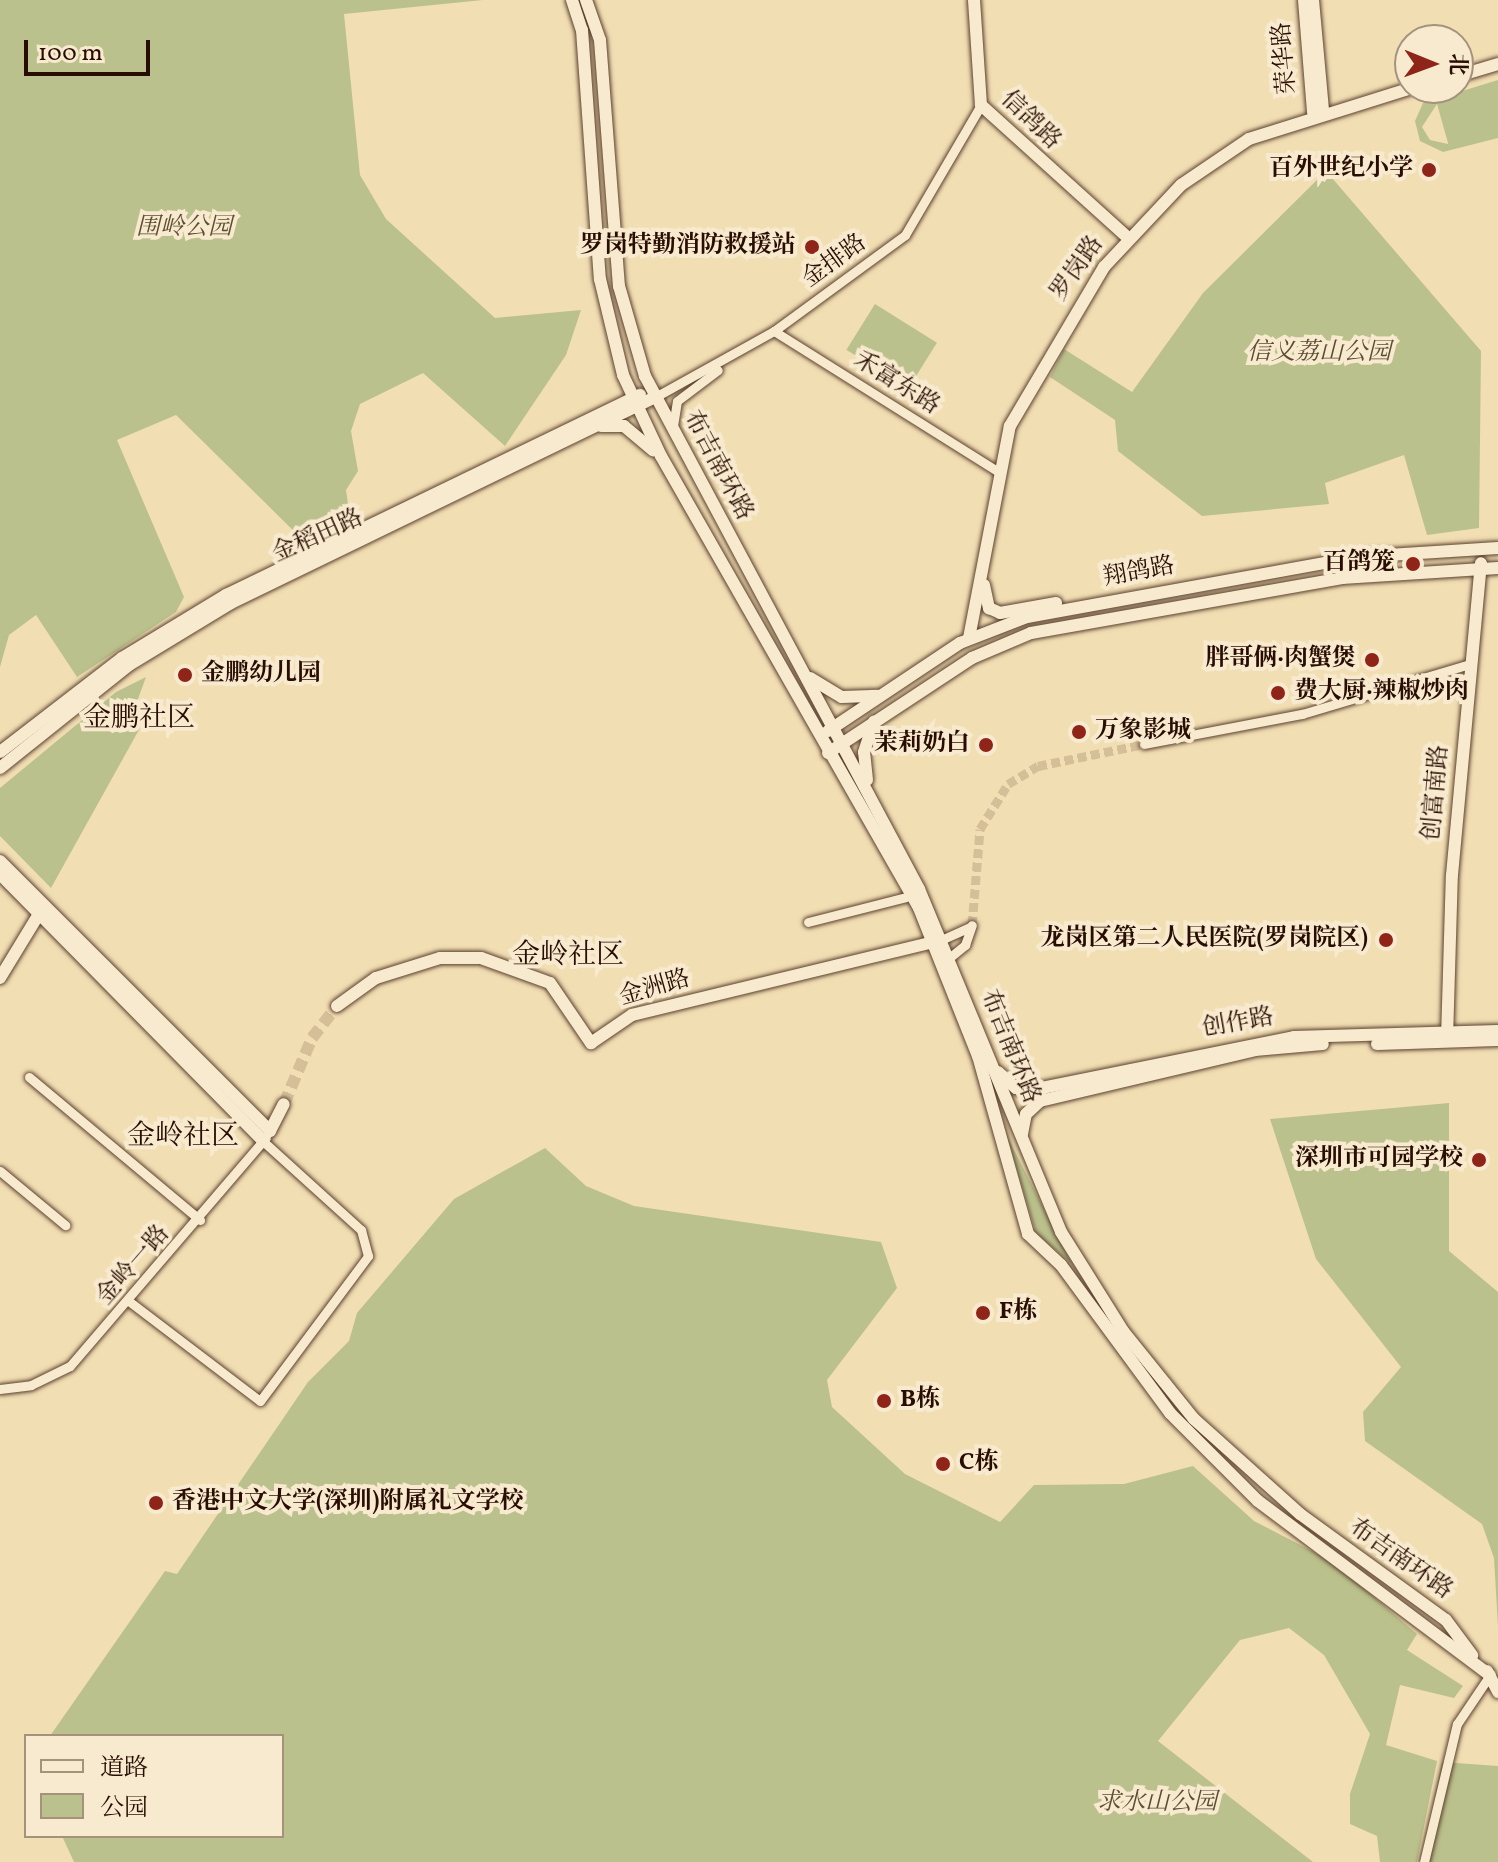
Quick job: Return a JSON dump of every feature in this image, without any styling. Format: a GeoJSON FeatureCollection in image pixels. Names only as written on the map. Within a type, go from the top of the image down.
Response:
{"type":"FeatureCollection","features":[{"type":"Feature","properties":{"kind":"street"},"geometry":{"type":"LineString","coordinates":[[572,0],[582,30],[600,279],[634,401]]}},
{"type":"Feature","properties":{"kind":"street","name":"布吉南环路"},"geometry":{"type":"LineString","coordinates":[[586,0],[600,40],[619,286],[657,396],[676,437],[868,788],[936,941],[978,1056],[1028,1234],[1061,1265],[1125,1360],[1215,1460],[1315,1548],[1414,1616],[1490,1675]]}},
{"type":"Feature","properties":{"kind":"street","name":"信鸽路"},"geometry":{"type":"LineString","coordinates":[[974,0],[981,105],[1128,238]]}},
{"type":"Feature","properties":{"kind":"street","name":"荣华路"},"geometry":{"type":"LineString","coordinates":[[1304,0],[1318,112]]}},
{"type":"Feature","properties":{"kind":"street","name":"荣华路"},"geometry":{"type":"LineString","coordinates":[[1313,0],[1318,112]]}},
{"type":"Feature","properties":{"kind":"street"},"geometry":{"type":"LineString","coordinates":[[1474,71],[1498,64]]}},
{"type":"Feature","properties":{"kind":"street","name":"罗岗路"},"geometry":{"type":"LineString","coordinates":[[969,638],[997,471],[1025,393],[1128,238],[1208,164],[1318,112],[1394,93]]}},
{"type":"Feature","properties":{"kind":"street","name":"金排路"},"geometry":{"type":"LineString","coordinates":[[657,396],[724,363],[774,331],[919,220],[981,105]]}},
{"type":"Feature","properties":{"kind":"street","name":"禾富东路"},"geometry":{"type":"LineString","coordinates":[[774,331],[997,471]]}},
{"type":"Feature","properties":{"kind":"street"},"geometry":{"type":"LineString","coordinates":[[676,437],[677,401],[724,363]]}},
{"type":"Feature","properties":{"kind":"street","name":"金稻田路"},"geometry":{"type":"LineString","coordinates":[[0,752],[122,658],[226,595],[634,401],[657,396]]}},
{"type":"Feature","properties":{"kind":"street","name":"金稻田路"},"geometry":{"type":"LineString","coordinates":[[0,768],[79,700],[172,637],[583,430],[634,401]]}},
{"type":"Feature","properties":{"kind":"street","name":"布吉南环路"},"geometry":{"type":"LineString","coordinates":[[634,401],[661,456],[906,897],[949,958],[1061,1232],[1153,1372],[1300,1514],[1423,1603],[1490,1675]]}},
{"type":"Feature","properties":{"kind":"street"},"geometry":{"type":"LineString","coordinates":[[583,430],[624,426],[661,456]]}},
{"type":"Feature","properties":{"kind":"street","name":"创富南路"},"geometry":{"type":"LineString","coordinates":[[1447,1037],[1470,664],[1482,548]]}},
{"type":"Feature","properties":{"kind":"street","name":"翔鸽路"},"geometry":{"type":"LineString","coordinates":[[819,737],[969,638],[1079,606],[1357,557],[1498,548]]}},
{"type":"Feature","properties":{"kind":"street"},"geometry":{"type":"LineString","coordinates":[[982,565],[994,611],[1079,606]]}},
{"type":"Feature","properties":{"kind":"street","name":"翔鸽路"},"geometry":{"type":"LineString","coordinates":[[828,753],[972,658],[1050,628],[1376,574],[1498,568]]}},
{"type":"Feature","properties":{"kind":"street"},"geometry":{"type":"LineString","coordinates":[[1144,744],[1302,714],[1470,664]]}},
{"type":"Feature","properties":{"kind":"street"},"geometry":{"type":"LineString","coordinates":[[805,675],[842,697],[881,695]]}},
{"type":"Feature","properties":{"kind":"street"},"geometry":{"type":"LineString","coordinates":[[868,788],[864,752],[874,722]]}},
{"type":"Feature","properties":{"kind":"street"},"geometry":{"type":"LineString","coordinates":[[0,861],[42,910],[361,1230],[368,1256],[260,1401],[130,1302]]}},
{"type":"Feature","properties":{"kind":"street"},"geometry":{"type":"LineString","coordinates":[[0,874],[42,910]]}},
{"type":"Feature","properties":{"kind":"street"},"geometry":{"type":"LineString","coordinates":[[808,922],[906,897]]}},
{"type":"Feature","properties":{"kind":"street"},"geometry":{"type":"LineString","coordinates":[[0,978],[42,910]]}},
{"type":"Feature","properties":{"kind":"street"},"geometry":{"type":"LineString","coordinates":[[936,941],[972,925],[965,945],[949,958]]}},
{"type":"Feature","properties":{"kind":"street","name":"金洲路"},"geometry":{"type":"LineString","coordinates":[[337,1006],[376,978],[440,958],[481,958],[550,983],[591,1043],[632,1015],[936,941]]}},
{"type":"Feature","properties":{"kind":"street","name":"创作路"},"geometry":{"type":"LineString","coordinates":[[996,1070],[1016,1088],[1032,1090],[1213,1054],[1498,1031]]}},
{"type":"Feature","properties":{"kind":"street","name":"创作路"},"geometry":{"type":"LineString","coordinates":[[1447,1037],[1498,1040]]}},
{"type":"Feature","properties":{"kind":"street","name":"创作路"},"geometry":{"type":"LineString","coordinates":[[1022,1139],[1026,1114],[1040,1101],[1213,1054]]}},
{"type":"Feature","properties":{"kind":"street"},"geometry":{"type":"LineString","coordinates":[[29,1077],[200,1220]]}},
{"type":"Feature","properties":{"kind":"street"},"geometry":{"type":"LineString","coordinates":[[269,1139],[284,1104]]}},
{"type":"Feature","properties":{"kind":"street","name":"金岭一路"},"geometry":{"type":"LineString","coordinates":[[0,1389],[31,1385],[70,1366],[130,1302],[269,1139]]}},
{"type":"Feature","properties":{"kind":"street"},"geometry":{"type":"LineString","coordinates":[[0,1171],[65,1225]]}},
{"type":"Feature","properties":{"kind":"street"},"geometry":{"type":"LineString","coordinates":[[1414,1616],[1423,1603]]}},
{"type":"Feature","properties":{"kind":"street"},"geometry":{"type":"LineString","coordinates":[[1490,1675],[1498,1692]]}},
{"type":"Feature","properties":{"kind":"street"},"geometry":{"type":"LineString","coordinates":[[1424,1862],[1457,1724],[1490,1675]]}},
{"type":"Feature","properties":{"kind":"green space","name":"围岭公园"},"geometry":{"type":"Polygon","coordinates":[[[0,0],[483,0],[344,14],[360,175],[386,219],[495,318],[581,310],[566,355],[505,446],[423,373],[360,404],[351,431],[358,471],[346,490],[351,524],[321,547],[307,544],[176,415],[117,440],[184,597],[176,612],[77,677],[36,615],[9,635],[0,667],[0,0]]]}},
{"type":"Feature","properties":{"kind":"green space"},"geometry":{"type":"Polygon","coordinates":[[[1498,80],[1498,138],[1443,152],[1420,141],[1415,121],[1423,104],[1437,104],[1474,104],[1474,87],[1498,80]],[[1437,104],[1422,127],[1430,140],[1448,144],[1437,104]]]}},
{"type":"Feature","properties":{"kind":"green space","name":"信义荔山公园"},"geometry":{"type":"Polygon","coordinates":[[[1326,171],[1481,351],[1479,528],[1427,535],[1404,455],[1325,483],[1329,504],[1202,516],[1118,451],[1115,420],[1050,377],[1064,349],[1132,392],[1203,293],[1326,171]]]}},
{"type":"Feature","properties":{"kind":"green space"},"geometry":{"type":"Polygon","coordinates":[[[875,304],[937,343],[908,388],[846,350],[875,304]]]}},
{"type":"Feature","properties":{"kind":"green space"},"geometry":{"type":"Polygon","coordinates":[[[146,677],[131,718],[140,728],[51,888],[0,836],[0,788],[116,692],[146,677]]]}},
{"type":"Feature","properties":{"kind":"green space"},"geometry":{"type":"Polygon","coordinates":[[[1449,1103],[1449,1251],[1498,1292],[1498,1627],[1494,1558],[1482,1524],[1365,1441],[1363,1412],[1401,1367],[1316,1259],[1270,1119],[1449,1103]]]}},
{"type":"Feature","properties":{"kind":"green space"},"geometry":{"type":"Polygon","coordinates":[[[1007,1136],[1072,1264],[1036,1233],[1007,1136]]]}},
{"type":"Feature","properties":{"kind":"green space","name":"求水山公园"},"geometry":{"type":"Polygon","coordinates":[[[545,1148],[586,1186],[634,1206],[881,1242],[897,1288],[827,1380],[832,1407],[905,1474],[1000,1522],[1034,1485],[1124,1484],[1193,1466],[1254,1521],[1333,1562],[1417,1634],[1407,1650],[1463,1686],[1454,1698],[1400,1685],[1386,1745],[1437,1761],[1417,1862],[1380,1862],[1377,1836],[1350,1824],[1350,1794],[1370,1734],[1324,1655],[1289,1628],[1240,1640],[1158,1741],[1313,1862],[74,1862],[63,1838],[284,1838],[284,1734],[51,1734],[165,1571],[177,1574],[308,1382],[349,1341],[357,1313],[454,1199],[545,1148]]]}},
{"type":"Feature","properties":{"kind":"green space"},"geometry":{"type":"Polygon","coordinates":[[[1442,1762],[1498,1766],[1498,1862],[1421,1862],[1442,1762]]]}},
{"type":"Feature","properties":{"kind":"tunnel"},"geometry":{"type":"LineString","coordinates":[[972,925],[980,829],[1008,784],[1038,766],[1144,744]]}},
{"type":"Feature","properties":{"kind":"tunnel"},"geometry":{"type":"LineString","coordinates":[[284,1104],[312,1038],[337,1006]]}},
{"type":"Feature","properties":{"kind":"place","name":"百外世纪小学"},"geometry":{"type":"Point","coordinates":[1429,170]}},
{"type":"Feature","properties":{"kind":"place","name":"罗岗特勤消防救援站"},"geometry":{"type":"Point","coordinates":[812,247]}},
{"type":"Feature","properties":{"kind":"place","name":"百鸽笼"},"geometry":{"type":"Point","coordinates":[1413,564]}},
{"type":"Feature","properties":{"kind":"place","name":"胖哥俩·肉蟹煲"},"geometry":{"type":"Point","coordinates":[1372,660]}},
{"type":"Feature","properties":{"kind":"place","name":"金鹏幼儿园"},"geometry":{"type":"Point","coordinates":[185,675]}},
{"type":"Feature","properties":{"kind":"place","name":"费大厨·辣椒炒肉"},"geometry":{"type":"Point","coordinates":[1278,693]}},
{"type":"Feature","properties":{"kind":"place","name":"万象影城"},"geometry":{"type":"Point","coordinates":[1079,732]}},
{"type":"Feature","properties":{"kind":"place","name":"茉莉奶白"},"geometry":{"type":"Point","coordinates":[986,745]}},
{"type":"Feature","properties":{"kind":"place","name":"龙岗区第二人民医院(罗岗院区)"},"geometry":{"type":"Point","coordinates":[1386,940]}},
{"type":"Feature","properties":{"kind":"place","name":"深圳市可园学校"},"geometry":{"type":"Point","coordinates":[1479,1160]}},
{"type":"Feature","properties":{"kind":"place","name":"F栋"},"geometry":{"type":"Point","coordinates":[983,1313]}},
{"type":"Feature","properties":{"kind":"place","name":"B栋"},"geometry":{"type":"Point","coordinates":[884,1401]}},
{"type":"Feature","properties":{"kind":"place","name":"C栋"},"geometry":{"type":"Point","coordinates":[943,1464]}},
{"type":"Feature","properties":{"kind":"place","name":"香港中文大学(深圳)附属礼文学校"},"geometry":{"type":"Point","coordinates":[156,1503]}},
{"type":"Feature","properties":{"kind":"district","name":"金鹏社区"},"geometry":{"type":"Point","coordinates":[139,719]}},
{"type":"Feature","properties":{"kind":"district","name":"金岭社区"},"geometry":{"type":"Point","coordinates":[568,956]}},
{"type":"Feature","properties":{"kind":"district","name":"金岭社区"},"geometry":{"type":"Point","coordinates":[183,1137]}}]}
